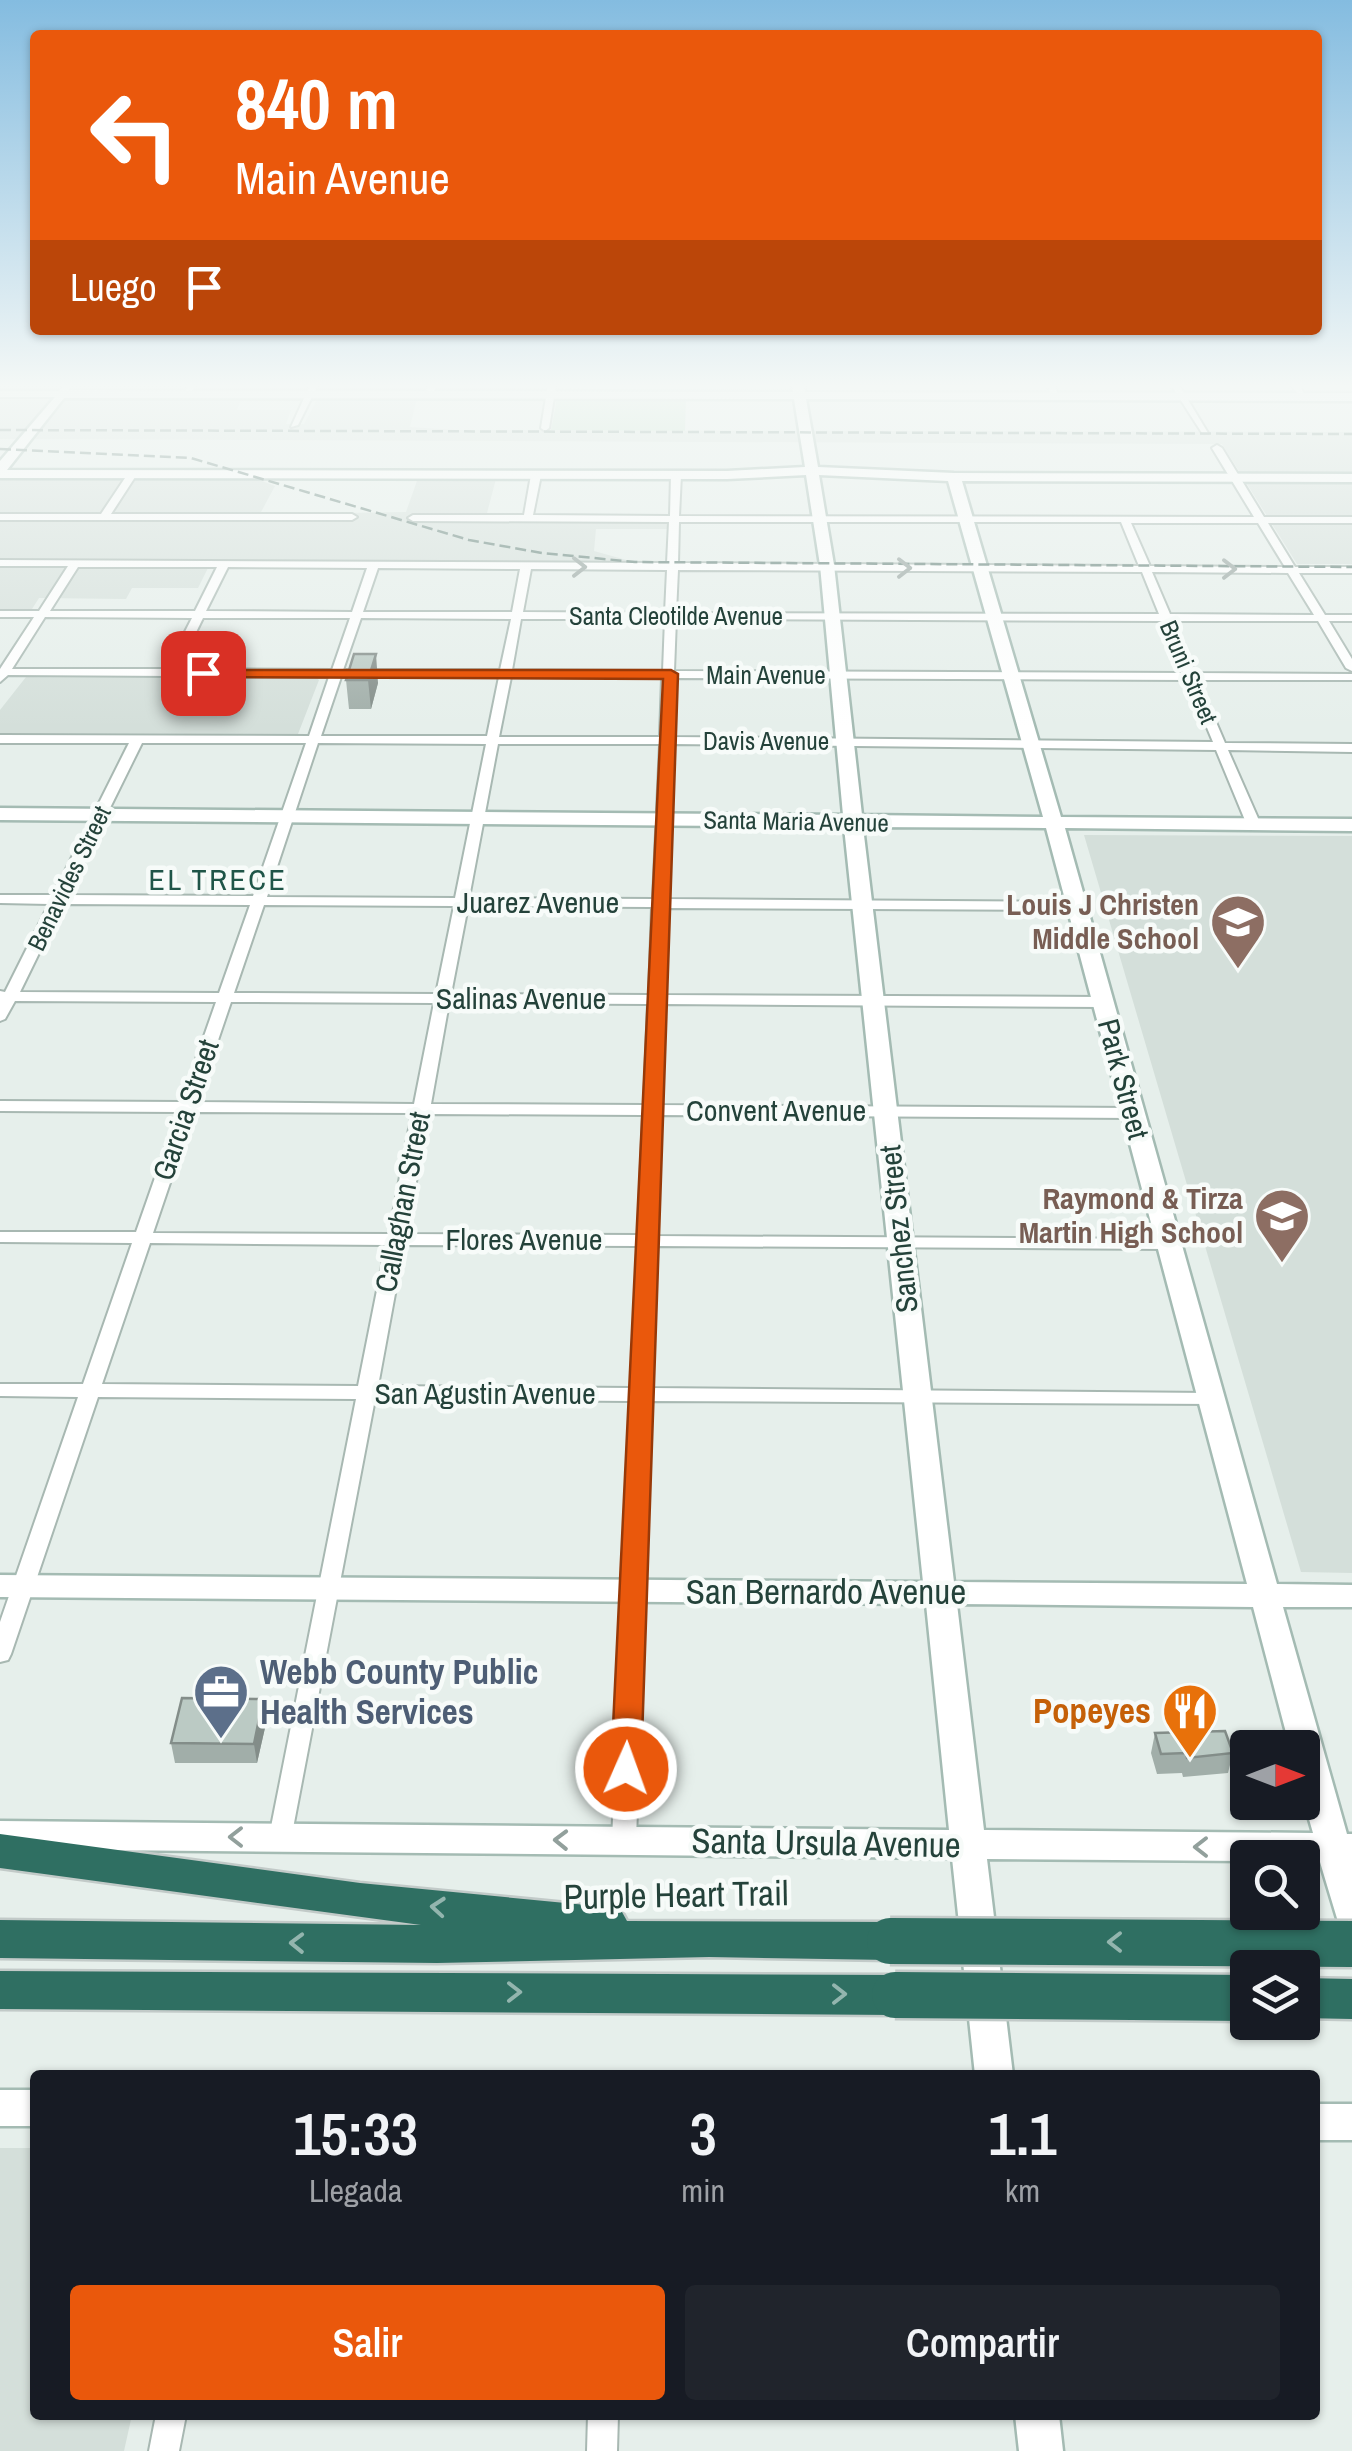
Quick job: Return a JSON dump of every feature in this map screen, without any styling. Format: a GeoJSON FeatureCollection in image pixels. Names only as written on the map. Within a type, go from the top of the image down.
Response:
{"type":"FeatureCollection","features":[{"type":"Feature","properties":{"kind":"highway"},"geometry":{"type":"LineString","coordinates":[[0,1850],[360,1901],[504,1913],[709,1938]]}},
{"type":"Feature","properties":{"kind":"highway","name":"Purple Heart Trail"},"geometry":{"type":"LineString","coordinates":[[0,1939],[436,1944],[709,1938],[1352,1944]]}},
{"type":"Feature","properties":{"kind":"highway"},"geometry":{"type":"LineString","coordinates":[[0,1990],[1230,1998]]}},
{"type":"Feature","properties":{"kind":"highway"},"geometry":{"type":"LineString","coordinates":[[0,2010],[206,1992]]}},
{"type":"Feature","properties":{"kind":"highway"},"geometry":{"type":"LineString","coordinates":[[1320,1998],[1352,1998]]}},
{"type":"Feature","properties":{"kind":"main road","name":"Sanchez Street"},"geometry":{"type":"LineString","coordinates":[[817,499],[993,2070]]}},
{"type":"Feature","properties":{"kind":"main road","name":"Park Street"},"geometry":{"type":"LineString","coordinates":[[960,499],[1054,824],[1263,1596],[1343,1848],[1352,1914]]}},
{"type":"Feature","properties":{"kind":"main road","name":"Santa Maria Avenue"},"geometry":{"type":"LineString","coordinates":[[0,814],[1352,826]]}},
{"type":"Feature","properties":{"kind":"main road","name":"San Bernardo Avenue"},"geometry":{"type":"LineString","coordinates":[[11,1586],[1352,1596]]}},
{"type":"Feature","properties":{"kind":"main road","name":"Santa Ursula Avenue"},"geometry":{"type":"LineString","coordinates":[[0,1835],[1343,1848]]}},
{"type":"Feature","properties":{"kind":"main road"},"geometry":{"type":"LineString","coordinates":[[0,2108],[30,2108]]}},
{"type":"Feature","properties":{"kind":"main road"},"geometry":{"type":"LineString","coordinates":[[1320,2122],[1352,2122]]}},
{"type":"Feature","properties":{"kind":"main road"},"geometry":{"type":"LineString","coordinates":[[1037,2420],[1041,2451]]}},
{"type":"Feature","properties":{"kind":"street"},"geometry":{"type":"LineString","coordinates":[[104,517],[115,499]]}},
{"type":"Feature","properties":{"kind":"street"},"geometry":{"type":"LineString","coordinates":[[528,518],[531,499]]}},
{"type":"Feature","properties":{"kind":"street"},"geometry":{"type":"LineString","coordinates":[[624,1841],[675,499]]}},
{"type":"Feature","properties":{"kind":"street"},"geometry":{"type":"LineString","coordinates":[[1250,499],[1352,668]]}},
{"type":"Feature","properties":{"kind":"street"},"geometry":{"type":"LineString","coordinates":[[0,517],[352,518]]}},
{"type":"Feature","properties":{"kind":"street"},"geometry":{"type":"LineString","coordinates":[[413,518],[1352,520]]}},
{"type":"Feature","properties":{"kind":"street","name":"Bruni Street"},"geometry":{"type":"LineString","coordinates":[[1125,520],[1254,825]]}},
{"type":"Feature","properties":{"kind":"street"},"geometry":{"type":"LineString","coordinates":[[0,563],[1352,570]]}},
{"type":"Feature","properties":{"kind":"street"},"geometry":{"type":"LineString","coordinates":[[2,674],[75,563]]}},
{"type":"Feature","properties":{"kind":"street"},"geometry":{"type":"LineString","coordinates":[[170,673],[199,614],[230,564]]}},
{"type":"Feature","properties":{"kind":"street","name":"Garcia Street"},"geometry":{"type":"LineString","coordinates":[[0,1654],[11,1586],[90,1391],[373,566]]}},
{"type":"Feature","properties":{"kind":"street","name":"Callaghan Street"},"geometry":{"type":"LineString","coordinates":[[282,1837],[526,567]]}},
{"type":"Feature","properties":{"kind":"street","name":"Santa Cleotilde Avenue"},"geometry":{"type":"LineString","coordinates":[[0,614],[1352,618]]}},
{"type":"Feature","properties":{"kind":"street","name":"Main Avenue"},"geometry":{"type":"LineString","coordinates":[[2,674],[1352,677]]}},
{"type":"Feature","properties":{"kind":"street","name":"Davis Avenue"},"geometry":{"type":"LineString","coordinates":[[0,739],[668,740],[1352,748]]}},
{"type":"Feature","properties":{"kind":"street","name":"Benavides Street"},"geometry":{"type":"LineString","coordinates":[[0,1016],[5,996],[137,740]]}},
{"type":"Feature","properties":{"kind":"street","name":"Juarez Avenue"},"geometry":{"type":"LineString","coordinates":[[0,899],[1076,906]]}},
{"type":"Feature","properties":{"kind":"street","name":"Salinas Avenue"},"geometry":{"type":"LineString","coordinates":[[5,996],[1102,1002]]}},
{"type":"Feature","properties":{"kind":"street","name":"Convent Avenue"},"geometry":{"type":"LineString","coordinates":[[0,1106],[1132,1114]]}},
{"type":"Feature","properties":{"kind":"street","name":"Flores Avenue"},"geometry":{"type":"LineString","coordinates":[[0,1237],[1168,1244]]}},
{"type":"Feature","properties":{"kind":"street","name":"San Agustin Avenue"},"geometry":{"type":"LineString","coordinates":[[0,1390],[1210,1398]]}},
{"type":"Feature","properties":{"kind":"street"},"geometry":{"type":"LineString","coordinates":[[164,2451],[170,2420]]}},
{"type":"Feature","properties":{"kind":"street"},"geometry":{"type":"LineString","coordinates":[[602,2451],[603,2420]]}},
{"type":"Feature","properties":{"kind":"shaded area"},"geometry":{"type":"Polygon","coordinates":[[[0,499],[268,499],[261,512],[342,513],[406,512],[410,499],[491,499],[487,513],[518,513],[517,520],[670,521],[670,529],[596,529],[594,551],[648,566],[272,565],[240,561],[208,568],[198,588],[132,588],[126,599],[39,598],[32,609],[0,609],[0,499]]]}},
{"type":"Feature","properties":{"kind":"shaded area"},"geometry":{"type":"Polygon","coordinates":[[[1257,499],[1352,499],[1352,564],[1297,564],[1257,499]]]}},
{"type":"Feature","properties":{"kind":"shaded area"},"geometry":{"type":"Polygon","coordinates":[[[26,677],[319,680],[298,734],[0,733],[0,710],[26,677]]]}},
{"type":"Feature","properties":{"kind":"shaded area"},"geometry":{"type":"Polygon","coordinates":[[[1084,835],[1352,836],[1352,1573],[1301,1572],[1084,835]]]}},
{"type":"Feature","properties":{"kind":"shaded area"},"geometry":{"type":"Polygon","coordinates":[[[0,2148],[30,2148],[30,2420],[131,2420],[124,2451],[0,2451],[0,2148]]]}},
{"type":"Feature","properties":{"kind":"building"},"geometry":{"type":"Polygon","coordinates":[[[354,654],[376,654],[368,680],[346,680],[354,654]]]}},
{"type":"Feature","properties":{"kind":"building"},"geometry":{"type":"Polygon","coordinates":[[[182,1698],[263,1699],[254,1744],[171,1743],[182,1698]]]}},
{"type":"Feature","properties":{"kind":"building"},"geometry":{"type":"Polygon","coordinates":[[[1225,1731],[1230,1753],[1187,1758],[1186,1753],[1161,1754],[1155,1733],[1225,1731]]]}},
{"type":"Feature","properties":{"kind":"railway"},"geometry":{"type":"LineString","coordinates":[[331,499],[469,540],[542,553],[635,562],[1352,567]]}},
{"type":"Feature","properties":{"kind":"place","name":"Louis J Christen Middle School"},"geometry":{"type":"Point","coordinates":[1238,971]}},
{"type":"Feature","properties":{"kind":"place","name":"Raymond & Tirza Martin High School"},"geometry":{"type":"Point","coordinates":[1282,1265]}},
{"type":"Feature","properties":{"kind":"place","name":"Webb County Public Health Services"},"geometry":{"type":"Point","coordinates":[221,1741]}},
{"type":"Feature","properties":{"kind":"place","name":"Popeyes"},"geometry":{"type":"Point","coordinates":[1190,1760]}},
{"type":"Feature","properties":{"kind":"district","name":"EL TRECE"},"geometry":{"type":"Point","coordinates":[218,880]}},
{"type":"Feature","properties":{"kind":"route"},"geometry":{"type":"LineString","coordinates":[[203,673],[671,674],[626,1769]]}}]}
